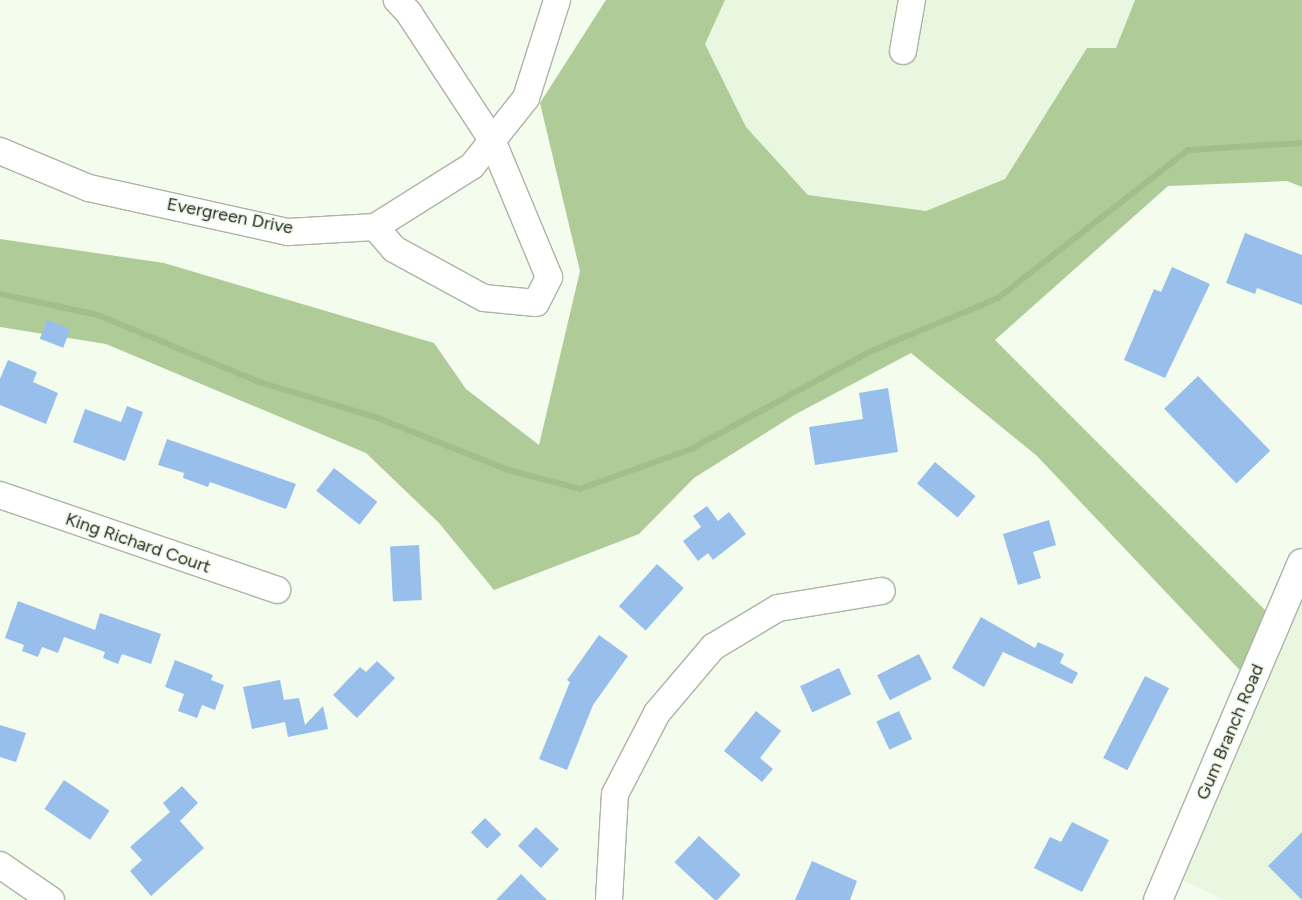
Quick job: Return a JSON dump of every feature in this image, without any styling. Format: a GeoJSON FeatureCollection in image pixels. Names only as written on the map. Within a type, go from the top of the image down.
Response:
{"type":"FeatureCollection","features":[{"type":"Feature","properties":{"kind":"main road","name":"Gum Branch Road"},"geometry":{"type":"LineString","coordinates":[[1158,900],[1302,563]]}},
{"type":"Feature","properties":{"kind":"street"},"geometry":{"type":"LineString","coordinates":[[375,227],[394,249],[415,263],[484,298],[536,303],[549,277],[492,140],[410,13],[396,0]]}},
{"type":"Feature","properties":{"kind":"street","name":"Evergreen Drive"},"geometry":{"type":"LineString","coordinates":[[0,151],[89,188],[288,232],[375,227],[472,166],[526,98],[557,0]]}},
{"type":"Feature","properties":{"kind":"street"},"geometry":{"type":"LineString","coordinates":[[903,51],[912,0]]}},
{"type":"Feature","properties":{"kind":"street","name":"King Richard Court"},"geometry":{"type":"LineString","coordinates":[[0,495],[276,590]]}},
{"type":"Feature","properties":{"kind":"street"},"geometry":{"type":"LineString","coordinates":[[609,900],[615,794],[657,713],[713,647],[778,608],[882,591]]}},
{"type":"Feature","properties":{"kind":"street"},"geometry":{"type":"LineString","coordinates":[[0,865],[51,900]]}},
{"type":"Feature","properties":{"kind":"shaded area"},"geometry":{"type":"Polygon","coordinates":[[[725,0],[1135,0],[1116,48],[1087,48],[1005,180],[926,211],[809,195],[746,127],[705,44],[725,0]]]}},
{"type":"Feature","properties":{"kind":"shaded area"},"geometry":{"type":"Polygon","coordinates":[[[1302,563],[1302,900],[1224,900],[1169,874],[1302,563]]]}},
{"type":"Feature","properties":{"kind":"green space"},"geometry":{"type":"Polygon","coordinates":[[[606,0],[725,0],[705,44],[746,127],[808,195],[926,211],[1005,179],[1087,48],[1116,48],[1135,0],[1302,0],[1302,187],[1287,181],[1168,186],[995,340],[1277,622],[1251,682],[1037,456],[911,353],[794,415],[694,478],[639,534],[494,590],[439,523],[366,453],[106,344],[0,327],[0,239],[164,263],[434,343],[466,389],[539,445],[580,271],[540,103],[606,0]]]}},
{"type":"Feature","properties":{"kind":"building"},"geometry":{"type":"Polygon","coordinates":[[[1245,233],[1302,255],[1302,305],[1257,288],[1255,294],[1226,283],[1245,233]]]}},
{"type":"Feature","properties":{"kind":"building"},"geometry":{"type":"Polygon","coordinates":[[[1172,267],[1210,284],[1165,378],[1124,360],[1154,289],[1161,292],[1172,267]]]}},
{"type":"Feature","properties":{"kind":"building"},"geometry":{"type":"Polygon","coordinates":[[[47,320],[70,329],[63,348],[40,339],[47,320]]]}},
{"type":"Feature","properties":{"kind":"building"},"geometry":{"type":"Polygon","coordinates":[[[8,360],[37,372],[33,382],[58,393],[46,424],[0,405],[0,379],[8,360]]]}},
{"type":"Feature","properties":{"kind":"building"},"geometry":{"type":"Polygon","coordinates":[[[1198,376],[1270,451],[1236,483],[1164,409],[1198,376]]]}},
{"type":"Feature","properties":{"kind":"building"},"geometry":{"type":"Polygon","coordinates":[[[888,388],[898,452],[815,465],[809,427],[863,419],[859,393],[888,388]]]}},
{"type":"Feature","properties":{"kind":"building"},"geometry":{"type":"Polygon","coordinates":[[[127,406],[143,412],[125,461],[73,442],[85,409],[121,422],[127,406]]]}},
{"type":"Feature","properties":{"kind":"building"},"geometry":{"type":"Polygon","coordinates":[[[167,439],[296,484],[286,509],[210,482],[208,487],[183,478],[184,473],[158,465],[167,439]]]}},
{"type":"Feature","properties":{"kind":"building"},"geometry":{"type":"Polygon","coordinates":[[[935,462],[976,496],[958,518],[917,483],[935,462]]]}},
{"type":"Feature","properties":{"kind":"building"},"geometry":{"type":"Polygon","coordinates":[[[334,468],[377,502],[359,525],[316,491],[334,468]]]}},
{"type":"Feature","properties":{"kind":"building"},"geometry":{"type":"Polygon","coordinates":[[[707,506],[718,521],[729,512],[746,534],[713,560],[708,553],[698,561],[683,541],[701,527],[693,516],[707,506]]]}},
{"type":"Feature","properties":{"kind":"building"},"geometry":{"type":"Polygon","coordinates":[[[1049,520],[1056,545],[1033,552],[1041,578],[1018,585],[1003,534],[1049,520]]]}},
{"type":"Feature","properties":{"kind":"building"},"geometry":{"type":"Polygon","coordinates":[[[419,545],[422,600],[393,601],[390,547],[419,545]]]}},
{"type":"Feature","properties":{"kind":"building"},"geometry":{"type":"Polygon","coordinates":[[[657,564],[684,588],[646,630],[619,606],[657,564]]]}},
{"type":"Feature","properties":{"kind":"building"},"geometry":{"type":"Polygon","coordinates":[[[18,601],[95,630],[100,613],[161,634],[151,664],[122,654],[118,664],[103,658],[105,652],[64,637],[58,653],[42,647],[38,657],[22,651],[24,645],[5,638],[18,601]]]}},
{"type":"Feature","properties":{"kind":"building"},"geometry":{"type":"Polygon","coordinates":[[[981,617],[1035,648],[1038,642],[1064,654],[1060,663],[1078,673],[1072,684],[1003,652],[984,687],[952,668],[981,617]]]}},
{"type":"Feature","properties":{"kind":"building"},"geometry":{"type":"Polygon","coordinates":[[[599,635],[628,656],[593,705],[567,770],[539,759],[570,682],[567,680],[599,635]]]}},
{"type":"Feature","properties":{"kind":"building"},"geometry":{"type":"Polygon","coordinates":[[[919,654],[932,679],[890,700],[877,675],[919,654]]]}},
{"type":"Feature","properties":{"kind":"building"},"geometry":{"type":"Polygon","coordinates":[[[175,660],[213,675],[211,680],[224,685],[215,710],[202,705],[197,718],[178,711],[184,694],[165,687],[175,660]]]}},
{"type":"Feature","properties":{"kind":"building"},"geometry":{"type":"Polygon","coordinates":[[[377,661],[395,678],[357,718],[333,695],[360,667],[366,672],[377,661]]]}},
{"type":"Feature","properties":{"kind":"building"},"geometry":{"type":"Polygon","coordinates":[[[839,668],[851,694],[812,712],[800,686],[839,668]]]}},
{"type":"Feature","properties":{"kind":"building"},"geometry":{"type":"Polygon","coordinates":[[[1145,676],[1169,688],[1127,770],[1103,758],[1145,676]]]}},
{"type":"Feature","properties":{"kind":"building"},"geometry":{"type":"Polygon","coordinates":[[[280,680],[284,700],[299,698],[305,725],[323,706],[328,729],[288,737],[285,722],[252,729],[243,687],[280,680]]]}},
{"type":"Feature","properties":{"kind":"building"},"geometry":{"type":"Polygon","coordinates":[[[756,711],[781,731],[760,758],[773,769],[762,782],[724,751],[756,711]]]}},
{"type":"Feature","properties":{"kind":"building"},"geometry":{"type":"Polygon","coordinates":[[[899,711],[912,739],[889,750],[876,722],[899,711]]]}},
{"type":"Feature","properties":{"kind":"building"},"geometry":{"type":"Polygon","coordinates":[[[0,725],[26,733],[16,762],[0,757],[0,725]]]}},
{"type":"Feature","properties":{"kind":"building"},"geometry":{"type":"Polygon","coordinates":[[[64,780],[110,811],[90,840],[44,809],[64,780]]]}},
{"type":"Feature","properties":{"kind":"building"},"geometry":{"type":"Polygon","coordinates":[[[182,786],[198,803],[180,821],[204,848],[151,896],[130,871],[142,860],[130,847],[170,812],[163,803],[182,786]]]}},
{"type":"Feature","properties":{"kind":"building"},"geometry":{"type":"Polygon","coordinates":[[[485,818],[501,834],[487,848],[471,832],[485,818]]]}},
{"type":"Feature","properties":{"kind":"building"},"geometry":{"type":"Polygon","coordinates":[[[1072,822],[1109,840],[1082,892],[1034,868],[1050,837],[1061,842],[1072,822]]]}},
{"type":"Feature","properties":{"kind":"building"},"geometry":{"type":"Polygon","coordinates":[[[536,827],[559,849],[541,868],[518,846],[536,827]]]}},
{"type":"Feature","properties":{"kind":"building"},"geometry":{"type":"Polygon","coordinates":[[[1302,832],[1302,900],[1268,866],[1302,832]]]}},
{"type":"Feature","properties":{"kind":"building"},"geometry":{"type":"Polygon","coordinates":[[[699,836],[741,875],[717,900],[715,900],[674,862],[699,836]]]}},
{"type":"Feature","properties":{"kind":"building"},"geometry":{"type":"Polygon","coordinates":[[[812,861],[857,881],[850,900],[795,900],[812,861]]]}},
{"type":"Feature","properties":{"kind":"building"},"geometry":{"type":"Polygon","coordinates":[[[521,874],[547,900],[496,900],[521,874]]]}},
{"type":"Feature","properties":{"kind":"waterway"},"geometry":{"type":"LineString","coordinates":[[0,294],[98,315],[259,382],[375,417],[508,470],[580,489],[691,449],[867,353],[998,298],[1188,150],[1302,143]]}}]}
